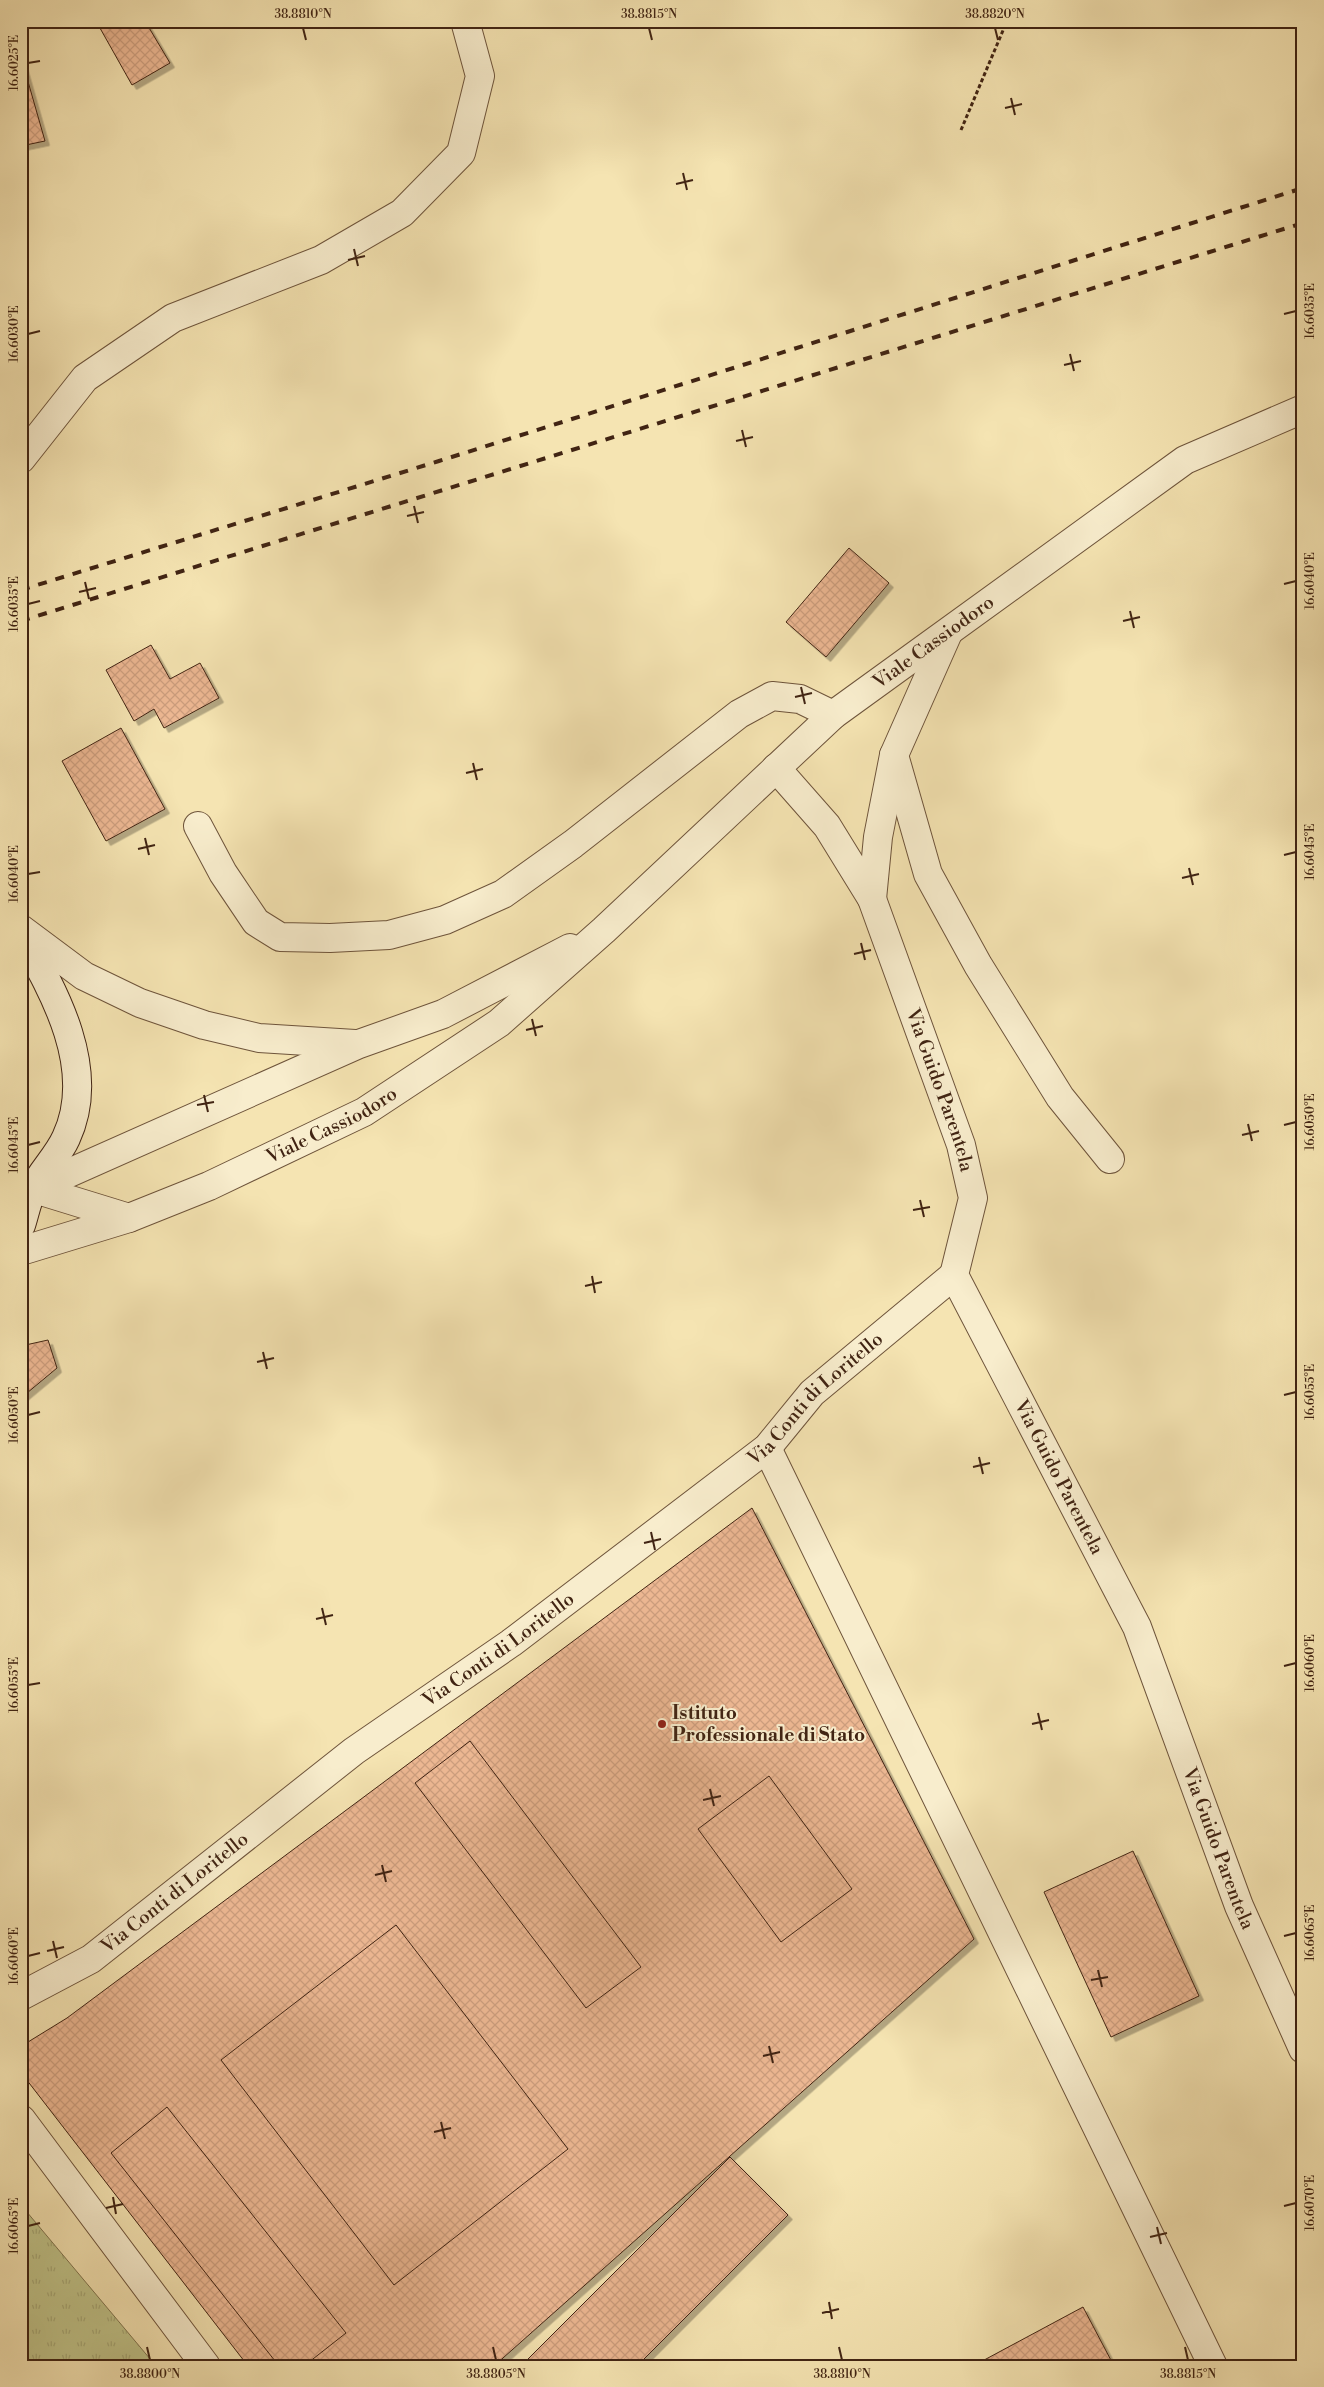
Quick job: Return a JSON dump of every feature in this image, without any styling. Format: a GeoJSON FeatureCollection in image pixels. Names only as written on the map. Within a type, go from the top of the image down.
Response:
{"type":"FeatureCollection","features":[{"type":"Feature","properties":{"kind":"street"},"geometry":{"type":"LineString","coordinates":[[21,459],[86,378],[173,318],[321,260],[402,213],[461,152],[480,76],[465,21]]}},
{"type":"Feature","properties":{"kind":"street","name":"Viale Cassiodoro"},"geometry":{"type":"LineString","coordinates":[[21,1251],[129,1218],[209,1186],[364,1112],[498,1023],[604,930],[833,715],[1185,460],[1303,409]]}},
{"type":"Feature","properties":{"kind":"street"},"geometry":{"type":"LineString","coordinates":[[872,899],[878,837],[894,755],[948,633]]}},
{"type":"Feature","properties":{"kind":"street"},"geometry":{"type":"LineString","coordinates":[[198,826],[223,873],[256,922],[280,937],[330,938],[389,935],[445,920],[503,894],[574,844],[739,714],[772,696],[800,699],[833,715]]}},
{"type":"Feature","properties":{"kind":"street"},"geometry":{"type":"LineString","coordinates":[[894,755],[928,874],[978,965],[1060,1097],[1110,1159]]}},
{"type":"Feature","properties":{"kind":"street"},"geometry":{"type":"LineString","coordinates":[[776,768],[827,826],[872,899]]}},
{"type":"Feature","properties":{"kind":"street","name":"Via Guido Parentela"},"geometry":{"type":"LineString","coordinates":[[872,899],[961,1145],[973,1198],[954,1275],[1137,1627],[1239,1906],[1303,2049]]}},
{"type":"Feature","properties":{"kind":"street"},"geometry":{"type":"LineString","coordinates":[[21,929],[84,976],[140,1003],[195,1022],[259,1038],[359,1044]]}},
{"type":"Feature","properties":{"kind":"street","name":"Viale Cassiodoro"},"geometry":{"type":"LineString","coordinates":[[25,1188],[359,1044],[443,1014],[604,930]]}},
{"type":"Feature","properties":{"kind":"street"},"geometry":{"type":"LineString","coordinates":[[21,934],[47,978],[65,1021],[76,1068],[77,1109],[66,1139],[25,1188],[21,1225]]}},
{"type":"Feature","properties":{"kind":"street"},"geometry":{"type":"LineString","coordinates":[[25,1188],[129,1218]]}},
{"type":"Feature","properties":{"kind":"street","name":"Via Conti di Loritello"},"geometry":{"type":"LineString","coordinates":[[21,1996],[91,1959],[354,1751],[511,1644],[767,1448],[812,1393],[954,1275]]}},
{"type":"Feature","properties":{"kind":"street"},"geometry":{"type":"LineString","coordinates":[[767,1448],[1213,2366]]}},
{"type":"Feature","properties":{"kind":"street"},"geometry":{"type":"LineString","coordinates":[[21,2119],[206,2366]]}},
{"type":"Feature","properties":{"kind":"path"},"geometry":{"type":"LineString","coordinates":[[960,130],[1007,21]]}},
{"type":"Feature","properties":{"kind":"green space"},"geometry":{"type":"Polygon","coordinates":[[[21,2205],[156,2366],[21,2366],[21,2205]]]}},
{"type":"Feature","properties":{"kind":"building"},"geometry":{"type":"Polygon","coordinates":[[[96,21],[145,21],[170,63],[132,85],[96,21]]]}},
{"type":"Feature","properties":{"kind":"building"},"geometry":{"type":"Polygon","coordinates":[[[21,57],[45,141],[21,146],[21,57]]]}},
{"type":"Feature","properties":{"kind":"building"},"geometry":{"type":"Polygon","coordinates":[[[849,548],[889,583],[826,657],[786,622],[849,548]]]}},
{"type":"Feature","properties":{"kind":"building"},"geometry":{"type":"Polygon","coordinates":[[[151,645],[170,679],[200,663],[219,698],[164,728],[154,709],[134,721],[106,670],[151,645]]]}},
{"type":"Feature","properties":{"kind":"building"},"geometry":{"type":"Polygon","coordinates":[[[121,728],[165,809],[106,841],[62,761],[121,728]]]}},
{"type":"Feature","properties":{"kind":"building"},"geometry":{"type":"Polygon","coordinates":[[[48,1340],[57,1368],[21,1398],[21,1346],[48,1340]]]}},
{"type":"Feature","properties":{"kind":"building","name":"Istituto Professionale di Stato"},"geometry":{"type":"Polygon","coordinates":[[[752,1508],[974,1939],[494,2366],[248,2366],[26,2079],[28,2042],[67,2018],[752,1508]]]}},
{"type":"Feature","properties":{"kind":"building"},"geometry":{"type":"Polygon","coordinates":[[[470,1741],[641,1967],[586,2008],[415,1783],[470,1741]]]}},
{"type":"Feature","properties":{"kind":"building"},"geometry":{"type":"Polygon","coordinates":[[[769,1776],[852,1889],[781,1942],[698,1829],[769,1776]]]}},
{"type":"Feature","properties":{"kind":"building"},"geometry":{"type":"Polygon","coordinates":[[[1133,1851],[1199,1996],[1111,2037],[1044,1892],[1133,1851]]]}},
{"type":"Feature","properties":{"kind":"building"},"geometry":{"type":"Polygon","coordinates":[[[396,1925],[568,2149],[394,2285],[221,2060],[396,1925]]]}},
{"type":"Feature","properties":{"kind":"building"},"geometry":{"type":"Polygon","coordinates":[[[167,2107],[346,2333],[304,2366],[279,2366],[111,2153],[167,2107]]]}},
{"type":"Feature","properties":{"kind":"building"},"geometry":{"type":"Polygon","coordinates":[[[730,2157],[788,2215],[637,2366],[521,2366],[730,2157]]]}},
{"type":"Feature","properties":{"kind":"building"},"geometry":{"type":"Polygon","coordinates":[[[1083,2307],[1114,2366],[973,2366],[1083,2307]]]}},
{"type":"Feature","properties":{"kind":"railway"},"geometry":{"type":"LineString","coordinates":[[21,590],[439,461],[1303,188]]}},
{"type":"Feature","properties":{"kind":"railway"},"geometry":{"type":"LineString","coordinates":[[21,621],[1303,223]]}},
{"type":"Feature","properties":{"kind":"place","name":"Istituto Professionale di Stato"},"geometry":{"type":"Point","coordinates":[662,1724]}}]}
